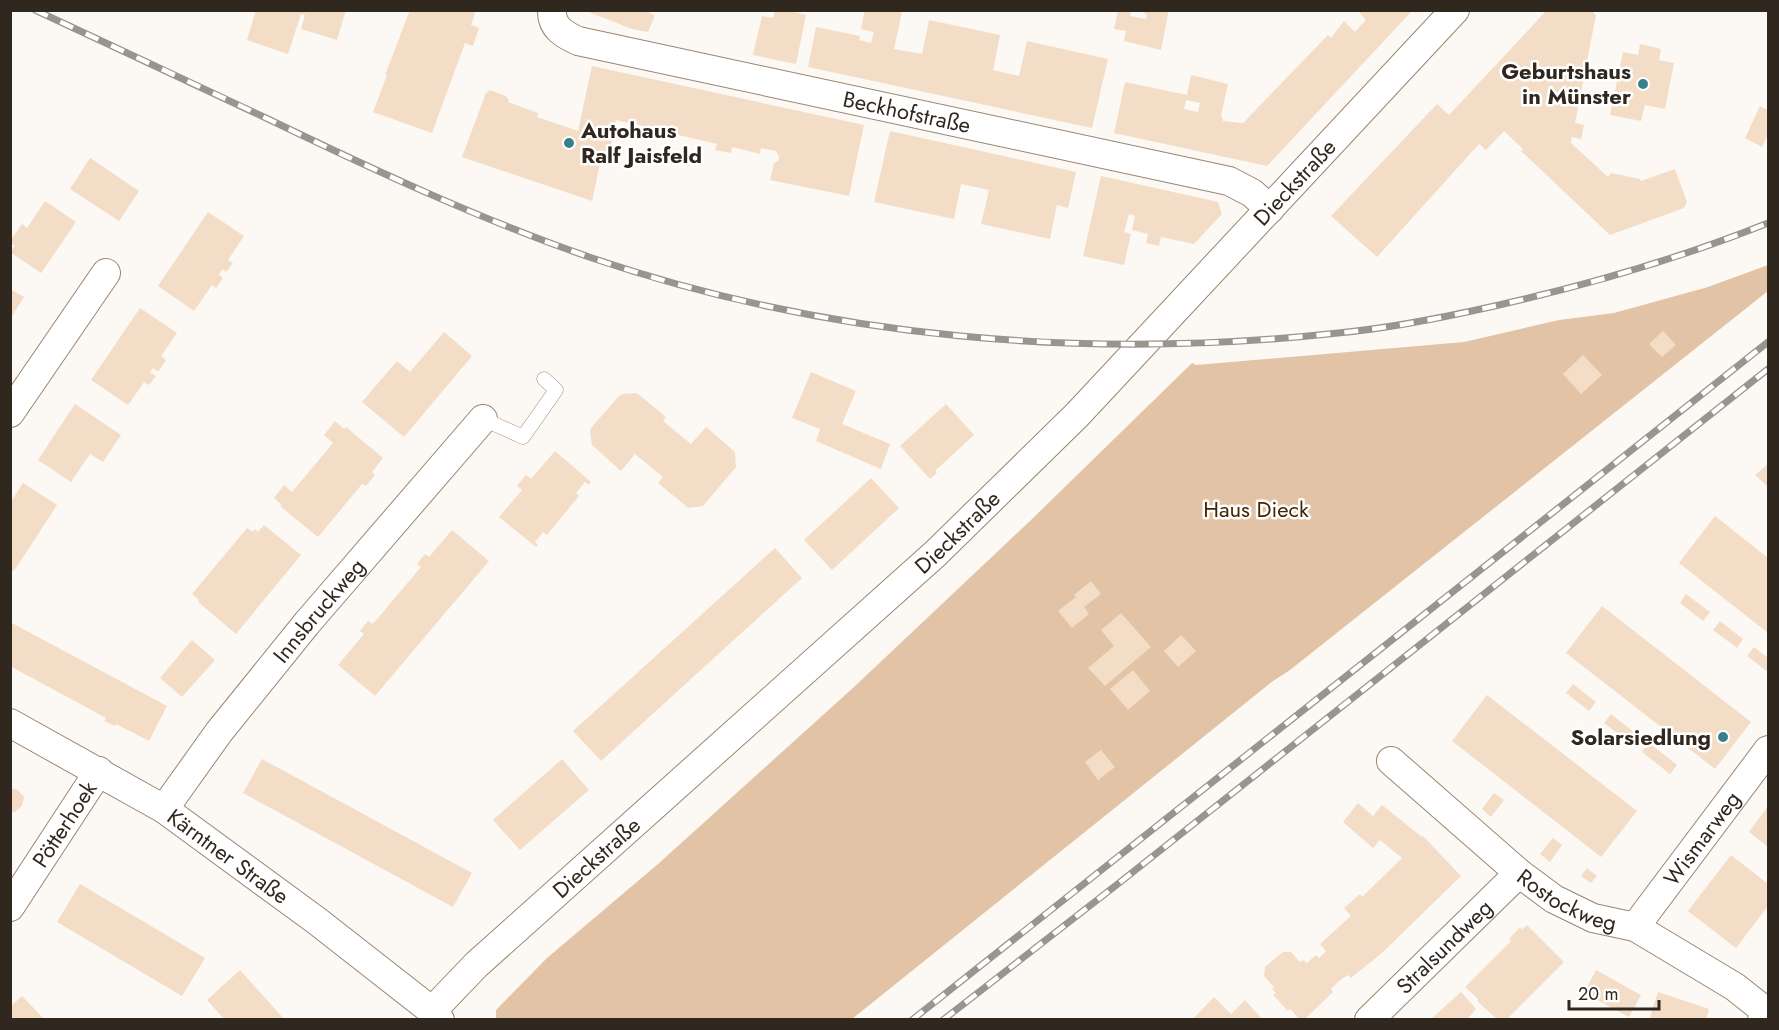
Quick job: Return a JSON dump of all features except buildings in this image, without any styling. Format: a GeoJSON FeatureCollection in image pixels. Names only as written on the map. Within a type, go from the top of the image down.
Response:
{"type":"FeatureCollection","features":[{"type":"Feature","properties":{"kind":"street","name":"Beckhofstraße"},"geometry":{"type":"LineString","coordinates":[[552,10],[552,17],[560,33],[578,41],[1229,181],[1252,194],[1270,209]]}},
{"type":"Feature","properties":{"kind":"street","name":"Dieckstraße"},"geometry":{"type":"LineString","coordinates":[[432,1017],[476,965],[935,554],[1077,415],[1455,10]]}},
{"type":"Feature","properties":{"kind":"street"},"geometry":{"type":"LineString","coordinates":[[10,413],[106,273]]}},
{"type":"Feature","properties":{"kind":"street","name":"Innsbruckweg"},"geometry":{"type":"LineString","coordinates":[[164,808],[248,695],[483,419]]}},
{"type":"Feature","properties":{"kind":"street","name":"Kärntner Straße"},"geometry":{"type":"LineString","coordinates":[[10,723],[164,808],[317,921],[432,1017]]}},
{"type":"Feature","properties":{"kind":"street","name":"Wismarweg"},"geometry":{"type":"LineString","coordinates":[[1635,927],[1768,750]]}},
{"type":"Feature","properties":{"kind":"street","name":"Rostockweg"},"geometry":{"type":"LineString","coordinates":[[1390,760],[1520,873],[1554,899],[1593,918],[1635,927],[1734,987],[1765,1012]]}},
{"type":"Feature","properties":{"kind":"street","name":"Pötterhoek"},"geometry":{"type":"LineString","coordinates":[[11,904],[99,771]]}},
{"type":"Feature","properties":{"kind":"street","name":"Stralsundweg"},"geometry":{"type":"LineString","coordinates":[[1369,1020],[1520,873]]}},
{"type":"Feature","properties":{"kind":"lane"},"geometry":{"type":"LineString","coordinates":[[483,419],[523,437],[556,390],[544,379]]}},
{"type":"Feature","properties":{"kind":"green space","name":"Haus Dieck"},"geometry":{"type":"Polygon","coordinates":[[[1768,265],[1768,291],[1290,670],[1273,681],[852,1019],[496,1020],[496,1010],[547,958],[658,864],[854,687],[1031,520],[1192,363],[1196,365],[1464,342],[1559,320],[1614,313],[1708,287],[1768,265]]]}},
{"type":"Feature","properties":{"kind":"railway"},"geometry":{"type":"LineString","coordinates":[[35,10],[427,193],[592,258],[682,286],[774,308],[867,324],[961,336],[1055,342],[1150,344],[1244,341],[1378,328],[1459,314],[1568,288],[1669,259],[1768,223]]}},
{"type":"Feature","properties":{"kind":"railway"},"geometry":{"type":"LineString","coordinates":[[912,1020],[1768,342]]}},
{"type":"Feature","properties":{"kind":"railway"},"geometry":{"type":"LineString","coordinates":[[943,1020],[1768,369]]}},
{"type":"Feature","properties":{"kind":"place","name":"Geburtshaus in Münster"},"geometry":{"type":"Point","coordinates":[1643,84]}},
{"type":"Feature","properties":{"kind":"place","name":"Autohaus Ralf Jaisfeld"},"geometry":{"type":"Point","coordinates":[569,143]}},
{"type":"Feature","properties":{"kind":"place","name":"Solarsiedlung"},"geometry":{"type":"Point","coordinates":[1723,737]}}]}
